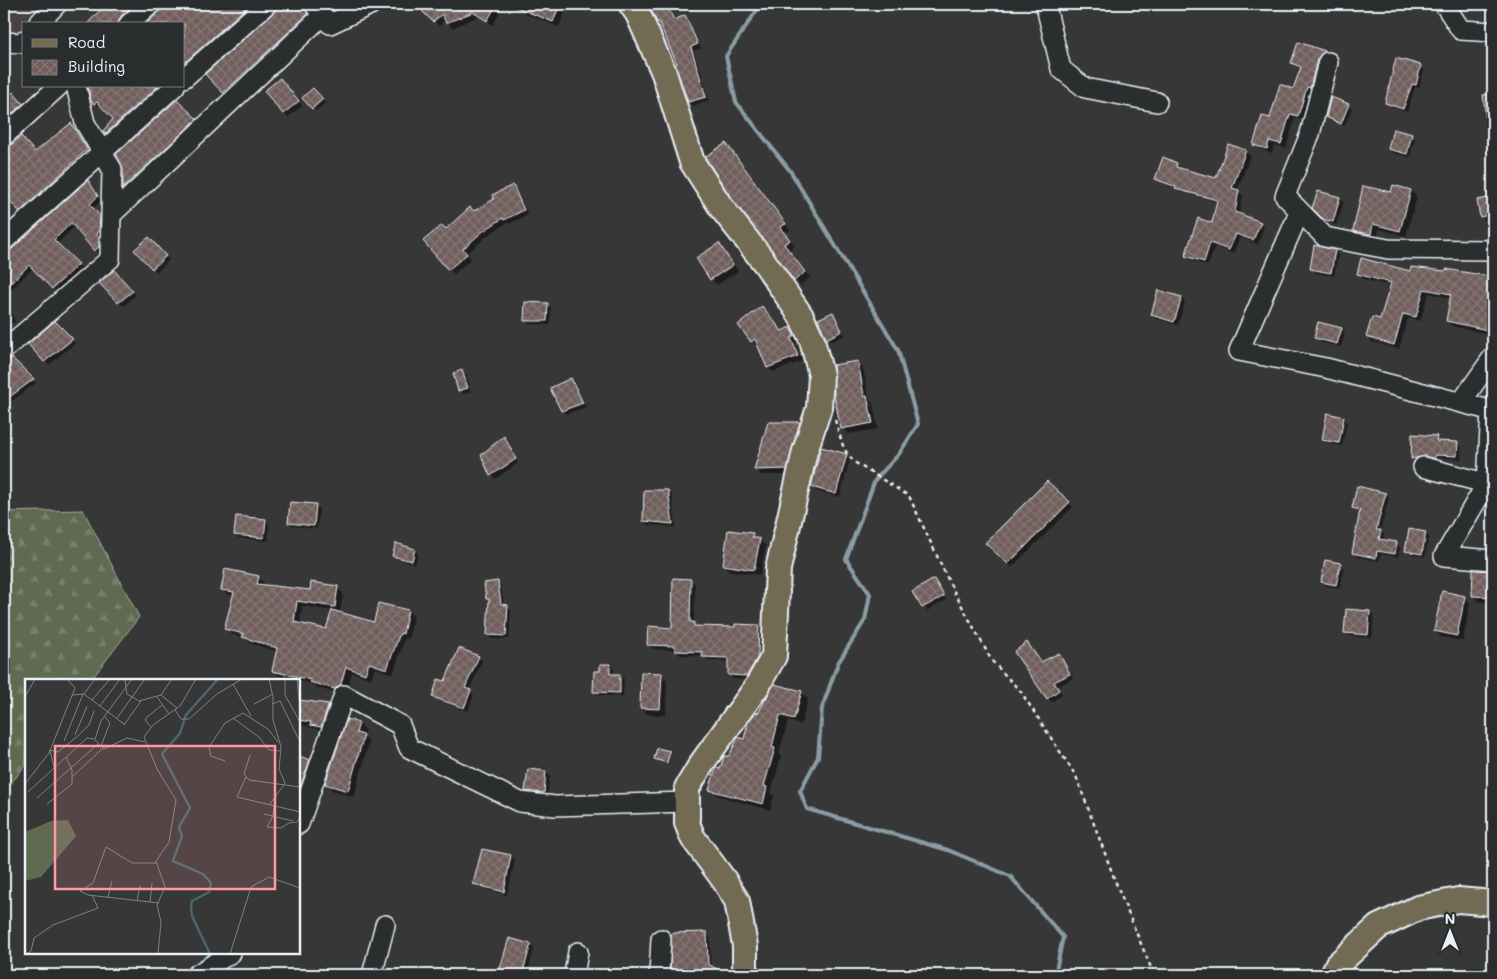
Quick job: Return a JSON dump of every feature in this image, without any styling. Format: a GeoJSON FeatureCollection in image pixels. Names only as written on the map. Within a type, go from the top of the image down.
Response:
{"type":"FeatureCollection","features":[{"type":"Feature","properties":{"kind":"main road"},"geometry":{"type":"LineString","coordinates":[[631,4],[638,14],[664,73],[692,162],[721,208],[778,281],[801,316],[812,340],[821,375],[820,399],[780,557],[774,656],[756,688],[693,776],[688,788],[687,823],[693,838],[737,901],[745,946],[745,975]]}},
{"type":"Feature","properties":{"kind":"main road"},"geometry":{"type":"LineString","coordinates":[[1333,975],[1337,965],[1378,927],[1418,908],[1458,900],[1493,903]]}},
{"type":"Feature","properties":{"kind":"street"},"geometry":{"type":"LineString","coordinates":[[40,22],[57,4]]}},
{"type":"Feature","properties":{"kind":"street"},"geometry":{"type":"LineString","coordinates":[[131,22],[151,4]]}},
{"type":"Feature","properties":{"kind":"street"},"geometry":{"type":"LineString","coordinates":[[185,77],[267,4]]}},
{"type":"Feature","properties":{"kind":"street"},"geometry":{"type":"LineString","coordinates":[[111,215],[319,9],[330,24],[372,4]]}},
{"type":"Feature","properties":{"kind":"street"},"geometry":{"type":"LineString","coordinates":[[1048,4],[1046,8],[1061,69],[1085,88],[1157,102]]}},
{"type":"Feature","properties":{"kind":"street"},"geometry":{"type":"LineString","coordinates":[[1444,4],[1461,30],[1493,32]]}},
{"type":"Feature","properties":{"kind":"street"},"geometry":{"type":"LineString","coordinates":[[4,42],[22,42]]}},
{"type":"Feature","properties":{"kind":"street"},"geometry":{"type":"LineString","coordinates":[[1328,62],[1310,134],[1285,196],[1299,213],[1324,238],[1388,249],[1493,250]]}},
{"type":"Feature","properties":{"kind":"street"},"geometry":{"type":"LineString","coordinates":[[4,136],[57,88]]}},
{"type":"Feature","properties":{"kind":"street"},"geometry":{"type":"LineString","coordinates":[[4,350],[110,259],[112,169],[103,150],[86,123],[77,88]]}},
{"type":"Feature","properties":{"kind":"street"},"geometry":{"type":"LineString","coordinates":[[4,241],[173,88]]}},
{"type":"Feature","properties":{"kind":"street"},"geometry":{"type":"LineString","coordinates":[[1299,213],[1239,352],[1326,368],[1492,410],[1490,484],[1444,556],[1493,560]]}},
{"type":"Feature","properties":{"kind":"street"},"geometry":{"type":"LineString","coordinates":[[1462,401],[1493,357]]}},
{"type":"Feature","properties":{"kind":"street"},"geometry":{"type":"LineString","coordinates":[[1423,468],[1490,484]]}},
{"type":"Feature","properties":{"kind":"street"},"geometry":{"type":"LineString","coordinates":[[300,821],[344,695],[400,725],[409,748],[520,802],[555,806],[687,802]]}},
{"type":"Feature","properties":{"kind":"street"},"geometry":{"type":"LineString","coordinates":[[372,975],[385,925]]}},
{"type":"Feature","properties":{"kind":"street"},"geometry":{"type":"LineString","coordinates":[[659,975],[661,939]]}},
{"type":"Feature","properties":{"kind":"street"},"geometry":{"type":"LineString","coordinates":[[574,975],[578,952]]}},
{"type":"Feature","properties":{"kind":"street"},"geometry":{"type":"LineString","coordinates":[[196,975],[230,954]]}},
{"type":"Feature","properties":{"kind":"path"},"geometry":{"type":"LineString","coordinates":[[820,399],[831,408],[844,449],[854,462],[872,475],[909,496],[952,588],[992,661],[1021,692],[1076,776],[1119,891],[1154,975]]}},
{"type":"Feature","properties":{"kind":"shaded area"},"geometry":{"type":"Polygon","coordinates":[[[4,4],[47,4],[29,22],[22,22],[22,29],[14,37],[4,35],[4,4]]]}},
{"type":"Feature","properties":{"kind":"green space"},"geometry":{"type":"Polygon","coordinates":[[[83,510],[139,617],[92,679],[25,679],[25,765],[4,793],[4,512],[83,510]]]}},
{"type":"Feature","properties":{"kind":"building"},"geometry":{"type":"Polygon","coordinates":[[[106,4],[135,4],[121,16],[119,22],[89,22],[106,4]]]}},
{"type":"Feature","properties":{"kind":"building"},"geometry":{"type":"Polygon","coordinates":[[[162,4],[250,4],[185,62],[185,22],[148,22],[159,12],[162,4]]]}},
{"type":"Feature","properties":{"kind":"building"},"geometry":{"type":"Polygon","coordinates":[[[280,4],[302,4],[308,14],[223,93],[205,74],[274,12],[280,4]]]}},
{"type":"Feature","properties":{"kind":"building"},"geometry":{"type":"Polygon","coordinates":[[[429,4],[497,4],[487,21],[473,12],[446,23],[442,14],[433,22],[422,11],[429,4]]]}},
{"type":"Feature","properties":{"kind":"building"},"geometry":{"type":"Polygon","coordinates":[[[508,4],[560,4],[553,22],[508,4]]]}},
{"type":"Feature","properties":{"kind":"building"},"geometry":{"type":"Polygon","coordinates":[[[648,4],[666,4],[674,20],[685,15],[698,44],[691,47],[706,97],[688,102],[675,65],[677,64],[659,22],[657,22],[648,4]]]}},
{"type":"Feature","properties":{"kind":"building"},"geometry":{"type":"Polygon","coordinates":[[[1298,42],[1325,51],[1317,59],[1310,88],[1307,87],[1298,116],[1290,114],[1281,144],[1269,141],[1267,149],[1253,145],[1262,116],[1270,118],[1280,84],[1293,89],[1301,67],[1291,63],[1298,42]]]}},
{"type":"Feature","properties":{"kind":"building"},"geometry":{"type":"Polygon","coordinates":[[[1396,58],[1421,65],[1416,85],[1412,84],[1403,109],[1385,103],[1396,58]]]}},
{"type":"Feature","properties":{"kind":"building"},"geometry":{"type":"Polygon","coordinates":[[[280,78],[299,101],[283,114],[264,91],[280,78]]]}},
{"type":"Feature","properties":{"kind":"building"},"geometry":{"type":"Polygon","coordinates":[[[88,88],[156,88],[105,134],[103,131],[113,119],[97,102],[94,104],[91,101],[88,88]]]}},
{"type":"Feature","properties":{"kind":"building"},"geometry":{"type":"Polygon","coordinates":[[[313,88],[323,99],[312,109],[302,98],[313,88]]]}},
{"type":"Feature","properties":{"kind":"building"},"geometry":{"type":"Polygon","coordinates":[[[13,92],[23,104],[4,121],[4,101],[13,92]]]}},
{"type":"Feature","properties":{"kind":"building"},"geometry":{"type":"Polygon","coordinates":[[[1493,93],[1493,126],[1487,126],[1483,95],[1493,93]]]}},
{"type":"Feature","properties":{"kind":"building"},"geometry":{"type":"Polygon","coordinates":[[[1331,97],[1349,104],[1341,124],[1326,117],[1331,97]]]}},
{"type":"Feature","properties":{"kind":"building"},"geometry":{"type":"Polygon","coordinates":[[[177,100],[197,119],[123,188],[123,169],[116,154],[177,100]]]}},
{"type":"Feature","properties":{"kind":"building"},"geometry":{"type":"Polygon","coordinates":[[[71,123],[87,149],[20,212],[4,196],[4,147],[11,145],[21,136],[35,152],[71,123]]]}},
{"type":"Feature","properties":{"kind":"building"},"geometry":{"type":"Polygon","coordinates":[[[1393,129],[1412,134],[1407,154],[1388,149],[1393,129]]]}},
{"type":"Feature","properties":{"kind":"building"},"geometry":{"type":"Polygon","coordinates":[[[726,143],[786,224],[780,227],[790,240],[784,244],[805,272],[794,281],[732,199],[705,157],[726,143]]]}},
{"type":"Feature","properties":{"kind":"building"},"geometry":{"type":"Polygon","coordinates":[[[1228,144],[1246,150],[1232,188],[1239,190],[1235,212],[1261,222],[1253,240],[1236,234],[1229,250],[1210,243],[1204,262],[1185,256],[1198,218],[1212,223],[1217,200],[1175,189],[1176,187],[1155,179],[1163,157],[1177,163],[1176,167],[1216,178],[1228,144]]]}},
{"type":"Feature","properties":{"kind":"building"},"geometry":{"type":"Polygon","coordinates":[[[88,180],[98,196],[90,204],[100,216],[97,234],[99,237],[99,247],[94,251],[71,223],[54,240],[79,264],[52,289],[29,265],[4,290],[4,253],[12,249],[88,180]]]}},
{"type":"Feature","properties":{"kind":"building"},"geometry":{"type":"Polygon","coordinates":[[[513,185],[524,210],[504,220],[503,218],[482,232],[463,249],[467,254],[448,270],[423,241],[442,225],[446,229],[470,207],[474,211],[494,199],[492,195],[513,185]]]}},
{"type":"Feature","properties":{"kind":"building"},"geometry":{"type":"Polygon","coordinates":[[[1393,185],[1411,190],[1400,231],[1373,224],[1371,234],[1353,231],[1363,186],[1391,192],[1393,185]]]}},
{"type":"Feature","properties":{"kind":"building"},"geometry":{"type":"Polygon","coordinates":[[[1318,191],[1340,197],[1333,222],[1323,219],[1312,208],[1318,191]]]}},
{"type":"Feature","properties":{"kind":"building"},"geometry":{"type":"Polygon","coordinates":[[[1493,197],[1493,214],[1480,217],[1477,200],[1493,197]]]}},
{"type":"Feature","properties":{"kind":"building"},"geometry":{"type":"Polygon","coordinates":[[[149,237],[166,256],[152,269],[134,250],[149,237]]]}},
{"type":"Feature","properties":{"kind":"building"},"geometry":{"type":"Polygon","coordinates":[[[719,243],[733,265],[710,280],[696,258],[719,243]]]}},
{"type":"Feature","properties":{"kind":"building"},"geometry":{"type":"Polygon","coordinates":[[[1314,245],[1335,250],[1331,273],[1310,269],[1314,245]]]}},
{"type":"Feature","properties":{"kind":"building"},"geometry":{"type":"Polygon","coordinates":[[[1361,258],[1410,271],[1411,267],[1445,271],[1446,269],[1493,277],[1488,311],[1493,312],[1492,331],[1446,321],[1451,294],[1424,289],[1416,317],[1403,314],[1394,345],[1366,337],[1372,317],[1380,319],[1391,283],[1357,274],[1361,258]]]}},
{"type":"Feature","properties":{"kind":"building"},"geometry":{"type":"Polygon","coordinates":[[[114,270],[133,291],[118,303],[99,283],[114,270]]]}},
{"type":"Feature","properties":{"kind":"building"},"geometry":{"type":"Polygon","coordinates":[[[1158,290],[1182,297],[1174,322],[1151,315],[1158,290]]]}},
{"type":"Feature","properties":{"kind":"building"},"geometry":{"type":"Polygon","coordinates":[[[525,302],[548,303],[547,321],[524,321],[525,302]]]}},
{"type":"Feature","properties":{"kind":"building"},"geometry":{"type":"Polygon","coordinates":[[[762,306],[782,331],[790,327],[794,336],[791,338],[798,356],[767,368],[755,339],[751,342],[738,325],[762,306]]]}},
{"type":"Feature","properties":{"kind":"building"},"geometry":{"type":"Polygon","coordinates":[[[833,312],[842,331],[826,339],[818,319],[833,312]]]}},
{"type":"Feature","properties":{"kind":"building"},"geometry":{"type":"Polygon","coordinates":[[[55,321],[73,339],[44,362],[28,344],[55,321]]]}},
{"type":"Feature","properties":{"kind":"building"},"geometry":{"type":"Polygon","coordinates":[[[1318,322],[1342,328],[1337,344],[1314,338],[1318,322]]]}},
{"type":"Feature","properties":{"kind":"building"},"geometry":{"type":"Polygon","coordinates":[[[12,358],[34,379],[4,401],[4,361],[12,358]]]}},
{"type":"Feature","properties":{"kind":"building"},"geometry":{"type":"Polygon","coordinates":[[[858,361],[864,396],[867,396],[873,423],[841,429],[834,395],[833,365],[858,361]]]}},
{"type":"Feature","properties":{"kind":"building"},"geometry":{"type":"Polygon","coordinates":[[[462,370],[468,388],[458,391],[453,373],[462,370]]]}},
{"type":"Feature","properties":{"kind":"building"},"geometry":{"type":"Polygon","coordinates":[[[571,378],[583,403],[561,411],[550,388],[571,378]]]}},
{"type":"Feature","properties":{"kind":"building"},"geometry":{"type":"Polygon","coordinates":[[[1327,413],[1344,417],[1339,443],[1322,440],[1327,413]]]}},
{"type":"Feature","properties":{"kind":"building"},"geometry":{"type":"Polygon","coordinates":[[[768,422],[800,422],[787,469],[754,470],[768,422]]]}},
{"type":"Feature","properties":{"kind":"building"},"geometry":{"type":"Polygon","coordinates":[[[1412,434],[1437,436],[1436,441],[1458,442],[1457,456],[1435,455],[1435,459],[1425,456],[1411,459],[1412,434]]]}},
{"type":"Feature","properties":{"kind":"building"},"geometry":{"type":"Polygon","coordinates":[[[504,436],[516,459],[490,476],[481,455],[504,436]]]}},
{"type":"Feature","properties":{"kind":"building"},"geometry":{"type":"Polygon","coordinates":[[[821,447],[847,454],[836,494],[811,487],[821,447]]]}},
{"type":"Feature","properties":{"kind":"building"},"geometry":{"type":"Polygon","coordinates":[[[1047,481],[1070,502],[1008,564],[985,543],[1047,481]]]}},
{"type":"Feature","properties":{"kind":"building"},"geometry":{"type":"Polygon","coordinates":[[[1357,486],[1386,493],[1376,530],[1381,530],[1379,539],[1397,542],[1395,554],[1377,551],[1376,558],[1352,553],[1360,510],[1352,508],[1357,486]]]}},
{"type":"Feature","properties":{"kind":"building"},"geometry":{"type":"Polygon","coordinates":[[[644,490],[668,490],[673,524],[643,521],[644,490]]]}},
{"type":"Feature","properties":{"kind":"building"},"geometry":{"type":"Polygon","coordinates":[[[290,502],[316,504],[314,526],[288,523],[290,502]]]}},
{"type":"Feature","properties":{"kind":"building"},"geometry":{"type":"Polygon","coordinates":[[[236,516],[266,519],[264,538],[234,535],[236,516]]]}},
{"type":"Feature","properties":{"kind":"building"},"geometry":{"type":"Polygon","coordinates":[[[1409,529],[1426,532],[1422,554],[1405,551],[1409,529]]]}},
{"type":"Feature","properties":{"kind":"building"},"geometry":{"type":"Polygon","coordinates":[[[728,530],[753,533],[752,537],[760,539],[754,570],[723,565],[728,530]]]}},
{"type":"Feature","properties":{"kind":"building"},"geometry":{"type":"Polygon","coordinates":[[[396,543],[415,549],[412,561],[392,556],[396,543]]]}},
{"type":"Feature","properties":{"kind":"building"},"geometry":{"type":"Polygon","coordinates":[[[1325,560],[1341,563],[1336,585],[1321,582],[1325,560]]]}},
{"type":"Feature","properties":{"kind":"building"},"geometry":{"type":"Polygon","coordinates":[[[225,569],[259,576],[257,584],[310,590],[311,582],[338,586],[335,607],[297,601],[294,622],[326,629],[332,610],[374,622],[378,603],[408,610],[403,634],[400,633],[387,669],[369,663],[365,674],[346,667],[341,684],[335,689],[310,682],[311,680],[272,671],[277,648],[242,637],[244,634],[224,629],[234,592],[221,590],[225,569]]]}},
{"type":"Feature","properties":{"kind":"building"},"geometry":{"type":"Polygon","coordinates":[[[1473,570],[1493,571],[1493,597],[1472,596],[1473,570]]]}},
{"type":"Feature","properties":{"kind":"building"},"geometry":{"type":"Polygon","coordinates":[[[673,578],[691,579],[690,622],[694,622],[694,626],[735,627],[735,624],[759,625],[758,656],[747,676],[728,675],[728,658],[702,657],[703,652],[675,651],[675,646],[647,645],[648,626],[672,628],[673,578]]]}},
{"type":"Feature","properties":{"kind":"building"},"geometry":{"type":"Polygon","coordinates":[[[934,579],[944,596],[922,608],[912,592],[934,579]]]}},
{"type":"Feature","properties":{"kind":"building"},"geometry":{"type":"Polygon","coordinates":[[[498,581],[501,604],[508,605],[506,636],[487,635],[489,599],[486,599],[484,583],[498,581]]]}},
{"type":"Feature","properties":{"kind":"building"},"geometry":{"type":"Polygon","coordinates":[[[1442,591],[1465,596],[1457,636],[1434,631],[1442,591]]]}},
{"type":"Feature","properties":{"kind":"building"},"geometry":{"type":"Polygon","coordinates":[[[1346,609],[1370,611],[1368,635],[1344,633],[1346,609]]]}},
{"type":"Feature","properties":{"kind":"building"},"geometry":{"type":"Polygon","coordinates":[[[1027,642],[1041,662],[1059,653],[1070,674],[1054,682],[1059,690],[1047,699],[1014,652],[1027,642]]]}},
{"type":"Feature","properties":{"kind":"building"},"geometry":{"type":"Polygon","coordinates":[[[459,648],[479,656],[465,688],[471,690],[464,708],[432,697],[438,679],[445,681],[459,648]]]}},
{"type":"Feature","properties":{"kind":"building"},"geometry":{"type":"Polygon","coordinates":[[[600,664],[610,664],[610,674],[620,674],[620,693],[593,692],[594,671],[600,671],[600,664]]]}},
{"type":"Feature","properties":{"kind":"building"},"geometry":{"type":"Polygon","coordinates":[[[641,672],[662,673],[660,709],[640,708],[641,672]]]}},
{"type":"Feature","properties":{"kind":"building"},"geometry":{"type":"Polygon","coordinates":[[[774,684],[802,691],[794,719],[780,715],[772,747],[775,748],[764,786],[767,787],[763,804],[709,790],[716,768],[720,769],[724,756],[729,756],[738,737],[744,739],[748,722],[756,712],[758,713],[774,684]]]}},
{"type":"Feature","properties":{"kind":"building"},"geometry":{"type":"Polygon","coordinates":[[[300,700],[329,704],[321,727],[310,725],[311,722],[300,720],[300,700]]]}},
{"type":"Feature","properties":{"kind":"building"},"geometry":{"type":"Polygon","coordinates":[[[347,719],[359,723],[356,733],[364,735],[348,791],[325,784],[347,719]]]}},
{"type":"Feature","properties":{"kind":"building"},"geometry":{"type":"Polygon","coordinates":[[[657,748],[670,751],[667,763],[654,759],[657,748]]]}},
{"type":"Feature","properties":{"kind":"building"},"geometry":{"type":"Polygon","coordinates":[[[300,756],[310,760],[300,788],[300,756]]]}},
{"type":"Feature","properties":{"kind":"building"},"geometry":{"type":"Polygon","coordinates":[[[528,769],[546,771],[544,793],[525,791],[528,769]]]}},
{"type":"Feature","properties":{"kind":"building"},"geometry":{"type":"Polygon","coordinates":[[[482,849],[511,855],[504,892],[473,884],[482,849]]]}},
{"type":"Feature","properties":{"kind":"building"},"geometry":{"type":"Polygon","coordinates":[[[707,932],[708,964],[728,975],[670,975],[671,933],[707,932]]]}},
{"type":"Feature","properties":{"kind":"building"},"geometry":{"type":"Polygon","coordinates":[[[509,938],[531,944],[522,975],[498,975],[509,938]]]}},
{"type":"Feature","properties":{"kind":"waterway"},"geometry":{"type":"LineString","coordinates":[[761,4],[726,56],[736,102],[791,172],[898,350],[918,424],[899,454],[875,480],[846,559],[870,594],[865,620],[838,663],[822,708],[818,757],[800,791],[807,809],[948,850],[1010,876],[1063,937],[1055,975]]}}]}
